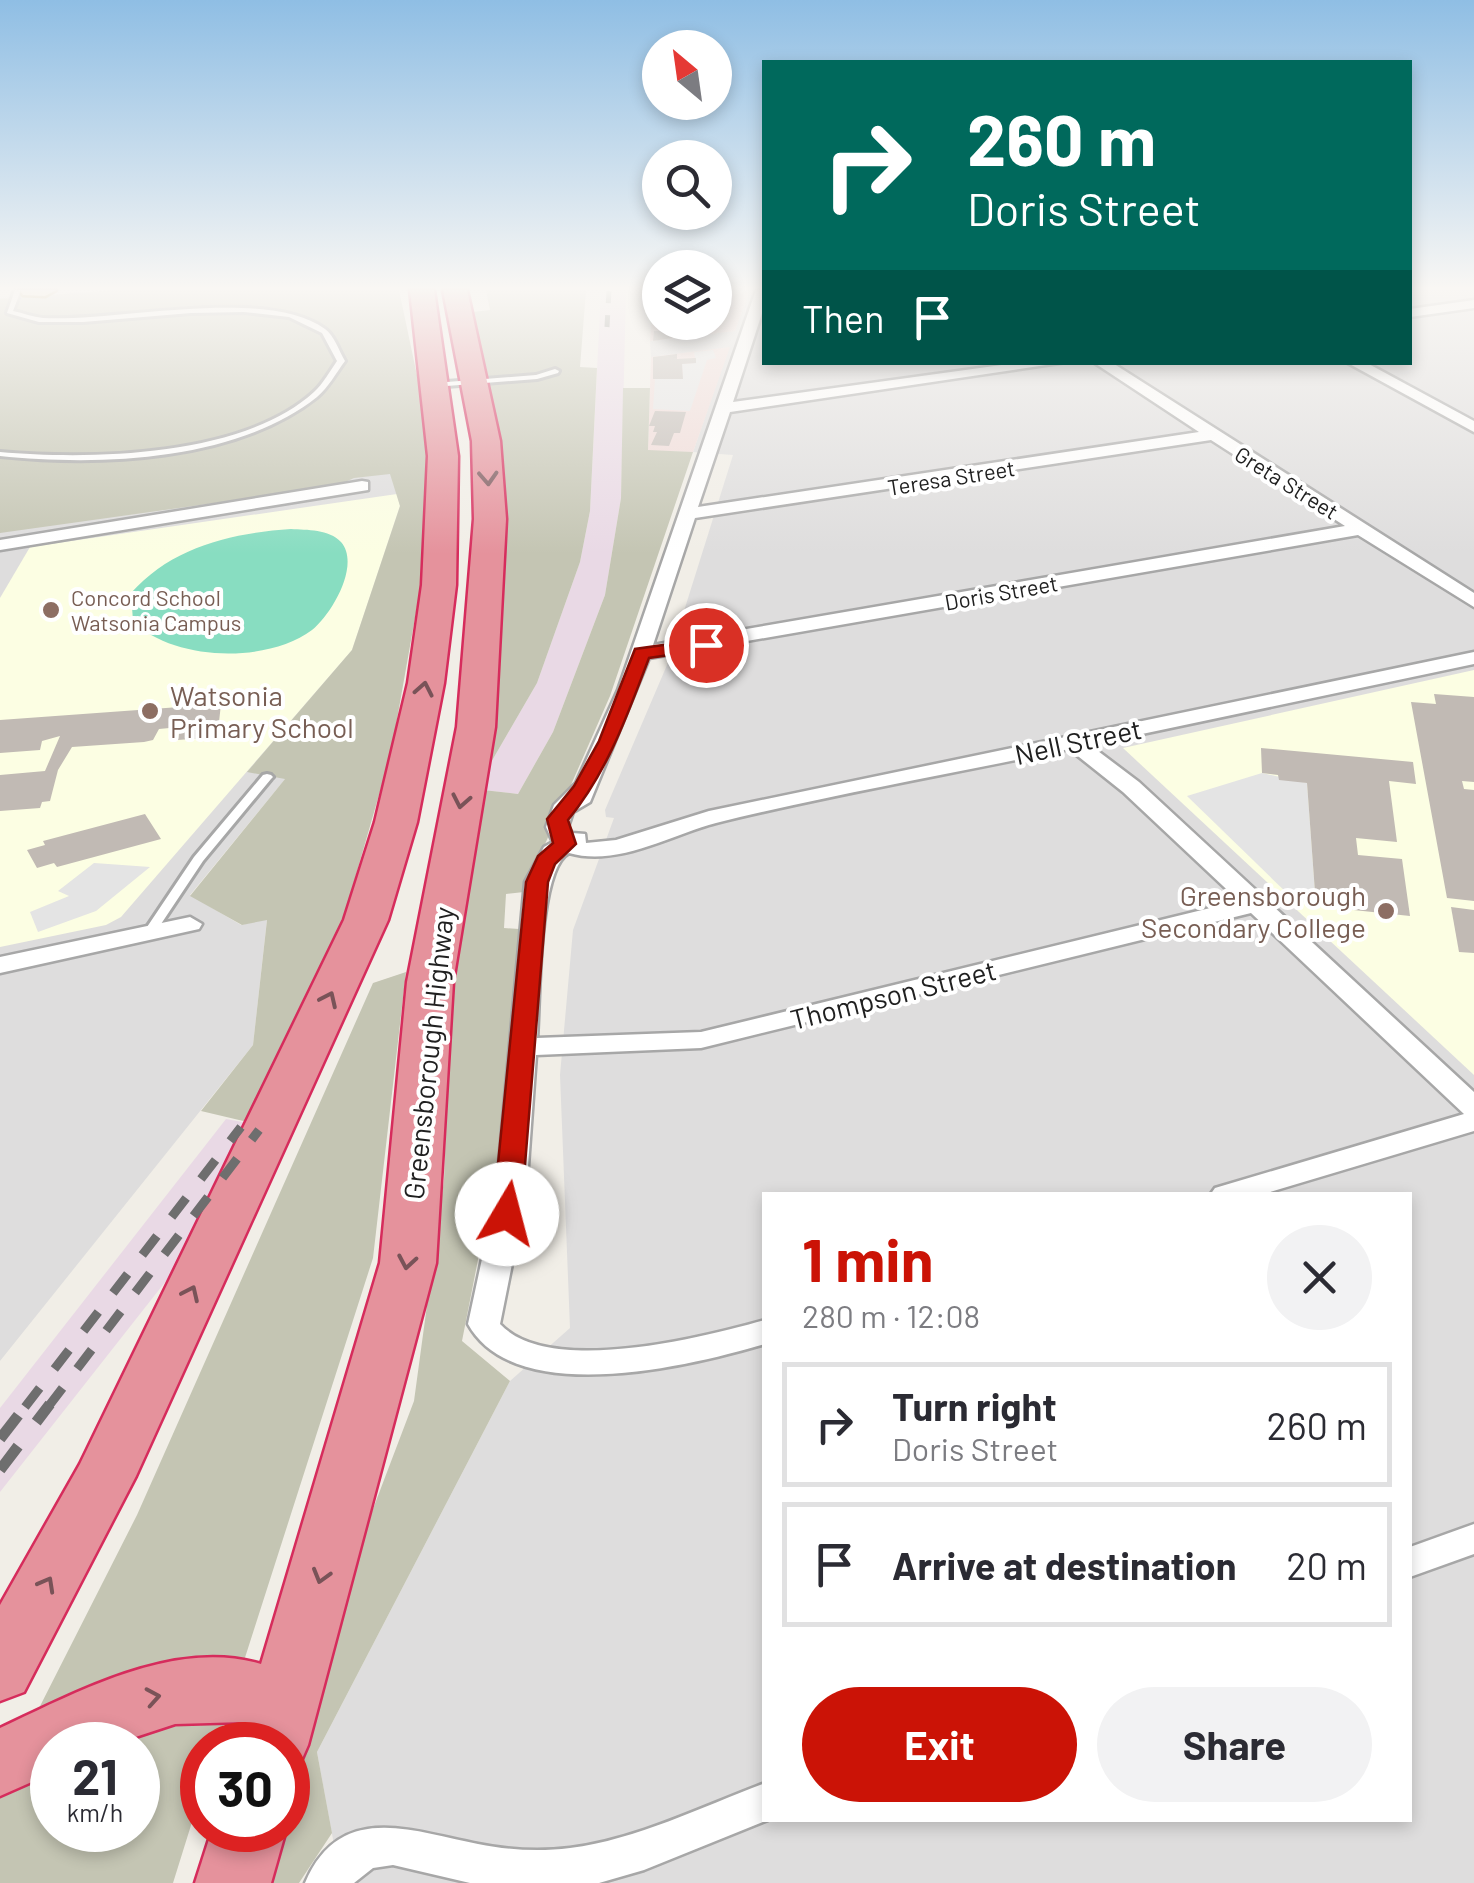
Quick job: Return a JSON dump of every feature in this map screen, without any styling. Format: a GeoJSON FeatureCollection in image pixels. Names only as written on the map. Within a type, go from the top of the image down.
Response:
{"type":"FeatureCollection","features":[{"type":"Feature","properties":{"kind":"highway","name":"Greensborough Highway"},"geometry":{"type":"LineString","coordinates":[[280,1722],[408,1263],[430,982],[483,668],[490,519],[486,440],[452,378]]}},
{"type":"Feature","properties":{"kind":"highway","name":"Greensborough Highway"},"geometry":{"type":"LineString","coordinates":[[0,1670],[105,1476],[366,920],[396,822],[426,683],[439,585],[454,378]]}},
{"type":"Feature","properties":{"kind":"highway"},"geometry":{"type":"LineString","coordinates":[[0,1763],[146,1696],[254,1690],[278,1722]]}},
{"type":"Feature","properties":{"kind":"highway"},"geometry":{"type":"LineString","coordinates":[[233,1883],[242,1852]]}},
{"type":"Feature","properties":{"kind":"street"},"geometry":{"type":"LineString","coordinates":[[735,378],[608,741],[583,788],[557,819],[559,837],[578,841],[539,894],[529,947],[511,1194],[483,1316],[496,1340],[519,1351],[630,1364],[762,1333]]}},
{"type":"Feature","properties":{"kind":"street"},"geometry":{"type":"LineString","coordinates":[[724,408],[943,378]]}},
{"type":"Feature","properties":{"kind":"street","name":"Greta Street"},"geometry":{"type":"LineString","coordinates":[[1124,378],[1474,602]]}},
{"type":"Feature","properties":{"kind":"street"},"geometry":{"type":"LineString","coordinates":[[1383,378],[1474,426]]}},
{"type":"Feature","properties":{"kind":"street","name":"Teresa Street"},"geometry":{"type":"LineString","coordinates":[[688,514],[1213,436]]}},
{"type":"Feature","properties":{"kind":"street"},"geometry":{"type":"LineString","coordinates":[[0,545],[362,486]]}},
{"type":"Feature","properties":{"kind":"street","name":"Doris Street"},"geometry":{"type":"LineString","coordinates":[[642,653],[1360,529]]}},
{"type":"Feature","properties":{"kind":"street","name":"Nell Street"},"geometry":{"type":"LineString","coordinates":[[578,841],[618,847],[683,825],[1474,658]]}},
{"type":"Feature","properties":{"kind":"street"},"geometry":{"type":"LineString","coordinates":[[1081,740],[1474,1108]]}},
{"type":"Feature","properties":{"kind":"street","name":"Thompson Street"},"geometry":{"type":"LineString","coordinates":[[523,1047],[702,1040],[1258,904]]}},
{"type":"Feature","properties":{"kind":"street"},"geometry":{"type":"LineString","coordinates":[[0,964],[190,924]]}},
{"type":"Feature","properties":{"kind":"street"},"geometry":{"type":"LineString","coordinates":[[1235,1192],[1474,1121]]}},
{"type":"Feature","properties":{"kind":"street"},"geometry":{"type":"LineString","coordinates":[[1412,1561],[1474,1538]]}},
{"type":"Feature","properties":{"kind":"street"},"geometry":{"type":"LineString","coordinates":[[336,1872],[371,1848],[388,1844],[413,1845],[500,1867],[568,1868],[602,1862],[762,1803]]}},
{"type":"Feature","properties":{"kind":"lane"},"geometry":{"type":"LineString","coordinates":[[0,454],[100,459],[154,453],[240,433],[310,398],[332,378]]}},
{"type":"Feature","properties":{"kind":"lane"},"geometry":{"type":"LineString","coordinates":[[454,383],[525,378]]}},
{"type":"Feature","properties":{"kind":"lane"},"geometry":{"type":"LineString","coordinates":[[149,933],[198,859],[267,777]]}},
{"type":"Feature","properties":{"kind":"shaded area"},"geometry":{"type":"Polygon","coordinates":[[[0,378],[369,378],[400,506],[352,650],[248,771],[286,778],[190,895],[241,925],[267,919],[253,1045],[0,1361],[0,378]]]}},
{"type":"Feature","properties":{"kind":"shaded area"},"geometry":{"type":"Polygon","coordinates":[[[0,378],[417,378],[435,474],[426,556],[391,753],[331,962],[269,1127],[201,1111],[253,1045],[267,920],[242,925],[190,896],[285,779],[247,772],[352,650],[400,506],[390,474],[354,478],[336,486],[0,533],[0,378]]]}},
{"type":"Feature","properties":{"kind":"shaded area"},"geometry":{"type":"Polygon","coordinates":[[[486,378],[597,378],[590,511],[580,562],[537,683],[486,771],[500,662],[507,531],[496,425],[486,378]]]}},
{"type":"Feature","properties":{"kind":"shaded area"},"geometry":{"type":"Polygon","coordinates":[[[597,378],[624,378],[621,498],[605,595],[553,732],[518,794],[483,790],[486,771],[537,683],[580,562],[590,511],[597,378]]]}},
{"type":"Feature","properties":{"kind":"shaded area"},"geometry":{"type":"Polygon","coordinates":[[[650,378],[719,378],[693,452],[648,451],[650,378]]]}},
{"type":"Feature","properties":{"kind":"shaded area"},"geometry":{"type":"Polygon","coordinates":[[[701,378],[690,411],[653,409],[655,379],[701,378]]]}},
{"type":"Feature","properties":{"kind":"shaded area"},"geometry":{"type":"Polygon","coordinates":[[[719,378],[1474,378],[1474,1883],[341,1883],[317,1752],[510,1381],[570,1328],[560,1075],[573,930],[614,818],[606,817],[605,810],[667,665],[733,455],[693,452],[719,378]]]}},
{"type":"Feature","properties":{"kind":"shaded area"},"geometry":{"type":"Polygon","coordinates":[[[623,388],[650,388],[648,450],[693,452],[610,696],[524,892],[506,894],[504,928],[519,929],[498,1158],[462,1341],[510,1381],[317,1752],[332,1833],[299,1883],[268,1883],[274,1852],[310,1852],[310,1722],[299,1722],[305,1688],[414,1401],[444,1180],[453,927],[483,790],[518,794],[553,732],[605,595],[621,498],[623,388]]]}},
{"type":"Feature","properties":{"kind":"shaded area","name":"Watsonia Primary School"},"geometry":{"type":"Polygon","coordinates":[[[397,494],[400,506],[352,650],[121,917],[106,925],[0,947],[0,598],[30,547],[397,494]]]}},
{"type":"Feature","properties":{"kind":"shaded area","name":"Greensborough Secondary College"},"geometry":{"type":"Polygon","coordinates":[[[1474,670],[1474,1075],[1123,748],[1474,670]]]}},
{"type":"Feature","properties":{"kind":"shaded area"},"geometry":{"type":"Polygon","coordinates":[[[1262,773],[1307,783],[1316,906],[1293,899],[1187,796],[1262,773]]]}},
{"type":"Feature","properties":{"kind":"shaded area"},"geometry":{"type":"Polygon","coordinates":[[[94,863],[150,867],[96,911],[38,932],[30,912],[69,896],[58,891],[94,863]]]}},
{"type":"Feature","properties":{"kind":"shaded area"},"geometry":{"type":"Polygon","coordinates":[[[406,972],[373,1258],[224,1722],[180,1722],[183,1852],[173,1883],[0,1883],[0,1785],[30,1726],[30,1852],[160,1852],[160,1722],[32,1722],[137,1515],[373,983],[406,972]]]}},
{"type":"Feature","properties":{"kind":"shaded area"},"geometry":{"type":"Polygon","coordinates":[[[226,1119],[269,1127],[195,1244],[0,1492],[0,1408],[226,1119]]]}},
{"type":"Feature","properties":{"kind":"green space"},"geometry":{"type":"Polygon","coordinates":[[[291,529],[330,535],[341,542],[346,552],[348,563],[341,589],[312,630],[271,649],[220,653],[171,644],[133,621],[131,593],[165,564],[225,539],[291,529]]]}},
{"type":"Feature","properties":{"kind":"building"},"geometry":{"type":"Polygon","coordinates":[[[655,411],[686,412],[680,433],[674,433],[669,446],[651,445],[657,432],[653,432],[655,426],[649,426],[655,411]]]}},
{"type":"Feature","properties":{"kind":"building"},"geometry":{"type":"Polygon","coordinates":[[[1434,694],[1474,697],[1474,782],[1462,781],[1464,789],[1474,790],[1474,901],[1447,898],[1411,702],[1436,704],[1434,694]]]}},
{"type":"Feature","properties":{"kind":"building"},"geometry":{"type":"Polygon","coordinates":[[[221,704],[219,722],[225,722],[217,737],[178,740],[180,727],[159,729],[153,740],[144,742],[72,747],[58,770],[50,801],[42,802],[40,808],[0,811],[0,775],[45,771],[60,736],[42,741],[40,750],[0,753],[0,720],[221,704]]]}},
{"type":"Feature","properties":{"kind":"building"},"geometry":{"type":"Polygon","coordinates":[[[1261,748],[1413,762],[1416,784],[1389,781],[1397,842],[1356,838],[1358,855],[1402,859],[1410,916],[1316,906],[1307,783],[1279,780],[1278,775],[1262,773],[1261,748]]]}},
{"type":"Feature","properties":{"kind":"building"},"geometry":{"type":"Polygon","coordinates":[[[145,814],[161,839],[57,867],[54,863],[37,868],[27,850],[45,845],[43,841],[145,814]]]}},
{"type":"Feature","properties":{"kind":"building"},"geometry":{"type":"Polygon","coordinates":[[[1451,907],[1474,910],[1474,953],[1459,952],[1451,907]]]}},
{"type":"Feature","properties":{"kind":"railway"},"geometry":{"type":"LineString","coordinates":[[25,1407],[241,1127]]}},
{"type":"Feature","properties":{"kind":"railway"},"geometry":{"type":"LineString","coordinates":[[48,1407],[259,1130]]}},
{"type":"Feature","properties":{"kind":"railway"},"geometry":{"type":"LineString","coordinates":[[0,1439],[27,1404]]}},
{"type":"Feature","properties":{"kind":"railway"},"geometry":{"type":"LineString","coordinates":[[0,1470],[50,1404]]}},
{"type":"Feature","properties":{"kind":"place","name":"Concord School Watsonia Campus"},"geometry":{"type":"Point","coordinates":[51,610]}},
{"type":"Feature","properties":{"kind":"place","name":"Watsonia Primary School"},"geometry":{"type":"Point","coordinates":[150,711]}},
{"type":"Feature","properties":{"kind":"place","name":"Greensborough Secondary College"},"geometry":{"type":"Point","coordinates":[1386,911]}},
{"type":"Feature","properties":{"kind":"route"},"geometry":{"type":"LineString","coordinates":[[507,1214],[517,1136],[529,947],[539,894],[537,882],[539,871],[552,852],[565,844],[559,837],[557,819],[583,788],[608,741],[642,653],[706,645]]}}]}
